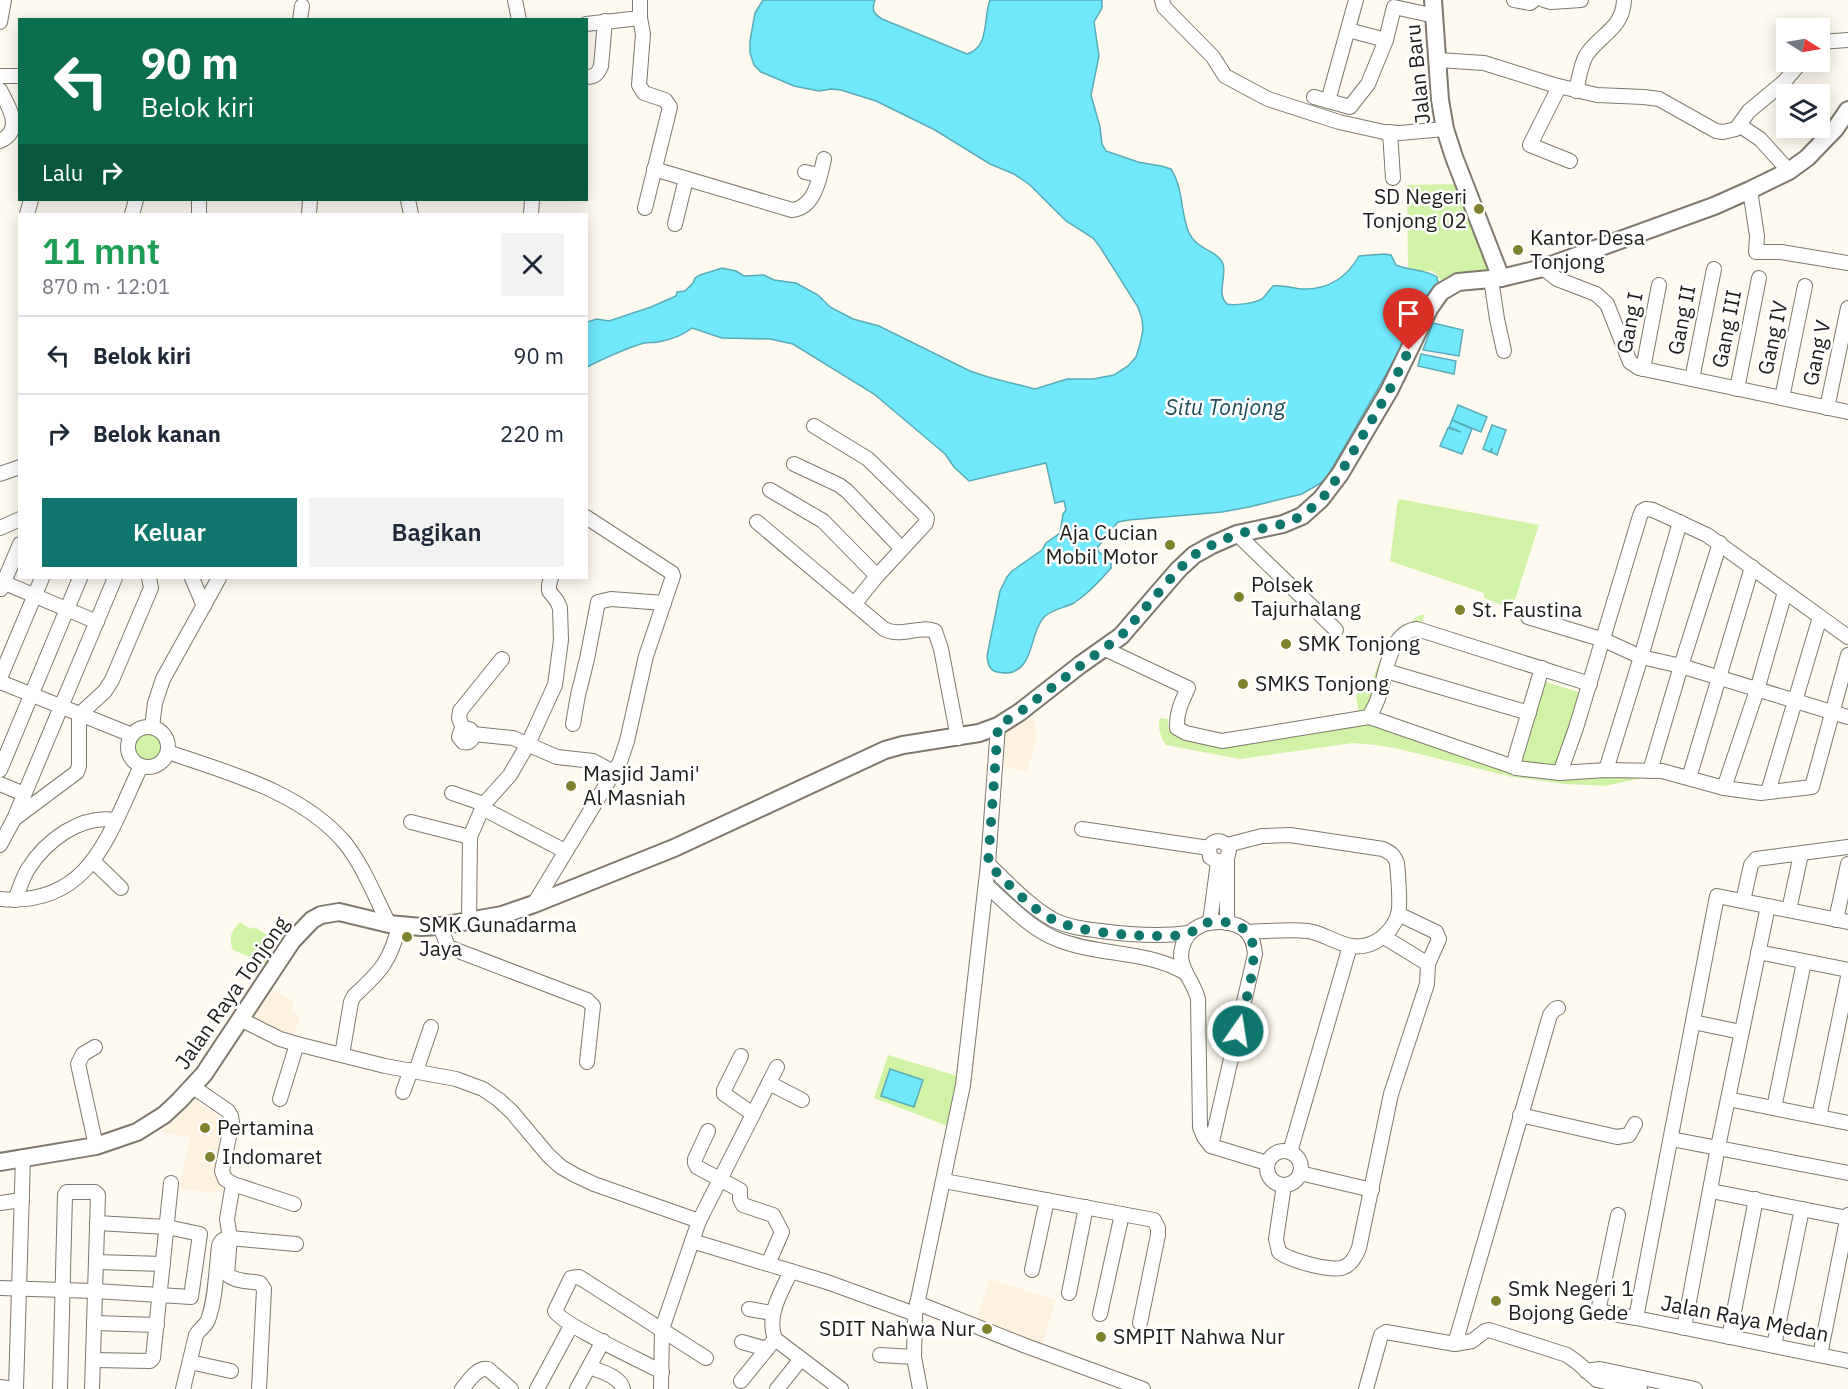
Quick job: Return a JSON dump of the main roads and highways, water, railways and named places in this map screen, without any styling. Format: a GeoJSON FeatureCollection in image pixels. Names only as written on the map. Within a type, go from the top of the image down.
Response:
{"type":"FeatureCollection","features":[{"type":"Feature","properties":{"kind":"main road","name":"Jalan Baru"},"geometry":{"type":"LineString","coordinates":[[1434,8],[1440,100],[1445,129],[1496,278]]}},
{"type":"Feature","properties":{"kind":"main road","name":"Jalan Raya Tonjong"},"geometry":{"type":"LineString","coordinates":[[0,1162],[96,1146],[122,1138],[148,1126],[173,1107],[204,1074],[292,940],[312,920],[330,912],[421,927],[502,915],[674,848],[885,750],[915,743],[958,738],[998,726],[1121,636],[1178,570],[1194,555],[1237,534],[1283,524],[1302,516],[1322,499],[1340,474],[1389,391],[1429,309],[1441,292],[1458,282],[1496,278],[1543,268],[1714,206],[1750,190],[1790,171],[1807,158],[1822,144],[1848,110]]}},
{"type":"Feature","properties":{"kind":"water","name":"Situ Tonjong"},"geometry":{"type":"Polygon","coordinates":[[[763,0],[875,0],[874,11],[882,19],[967,54],[974,50],[983,39],[990,0],[1102,0],[1102,8],[1094,22],[1099,56],[1091,95],[1102,144],[1106,151],[1138,162],[1171,169],[1178,184],[1189,233],[1197,243],[1217,256],[1223,264],[1222,295],[1227,304],[1246,304],[1260,300],[1273,286],[1319,288],[1342,277],[1359,256],[1391,255],[1396,265],[1437,277],[1438,284],[1327,477],[1302,494],[1249,507],[1222,512],[1118,522],[1097,548],[1111,561],[1111,568],[1094,587],[1074,603],[1044,617],[1023,665],[1008,673],[999,673],[991,668],[987,656],[1000,591],[1012,571],[1042,550],[1046,543],[1060,533],[1063,514],[1066,510],[1064,501],[1055,503],[1046,463],[969,481],[954,467],[945,454],[874,394],[793,344],[770,339],[722,338],[692,328],[671,339],[629,348],[588,367],[588,322],[597,319],[609,321],[651,307],[676,296],[677,292],[685,291],[700,275],[722,268],[736,271],[744,276],[764,275],[774,280],[796,283],[818,295],[830,307],[853,319],[879,326],[970,371],[1035,389],[1067,379],[1093,379],[1114,375],[1128,366],[1136,357],[1143,330],[1138,307],[1093,238],[1066,221],[1030,185],[1014,174],[990,164],[935,130],[876,101],[841,90],[819,91],[794,86],[761,72],[754,65],[750,53],[755,13],[763,0]]]}},
{"type":"Feature","properties":{"kind":"water"},"geometry":{"type":"Polygon","coordinates":[[[1433,323],[1463,330],[1459,356],[1423,350],[1433,323]]]}},
{"type":"Feature","properties":{"kind":"water"},"geometry":{"type":"Polygon","coordinates":[[[1421,354],[1456,361],[1454,374],[1418,366],[1421,354]]]}},
{"type":"Feature","properties":{"kind":"water"},"geometry":{"type":"Polygon","coordinates":[[[1458,405],[1487,417],[1481,432],[1452,420],[1458,405]]]}},
{"type":"Feature","properties":{"kind":"water"},"geometry":{"type":"Polygon","coordinates":[[[1452,420],[1472,429],[1462,454],[1440,446],[1448,428],[1461,432],[1449,427],[1452,420]]]}},
{"type":"Feature","properties":{"kind":"water"},"geometry":{"type":"Polygon","coordinates":[[[1492,425],[1506,430],[1497,455],[1491,452],[1492,448],[1490,452],[1483,449],[1492,425]]]}},
{"type":"Feature","properties":{"kind":"water"},"geometry":{"type":"Polygon","coordinates":[[[890,1069],[923,1080],[914,1107],[881,1096],[890,1069]]]}},
{"type":"Feature","properties":{"kind":"place","name":"SD Negeri Tonjong 02"},"geometry":{"type":"Point","coordinates":[1479,209]}},
{"type":"Feature","properties":{"kind":"place","name":"Kantor Desa Tonjong"},"geometry":{"type":"Point","coordinates":[1518,250]}},
{"type":"Feature","properties":{"kind":"place","name":"Aja Cucian Mobil Motor"},"geometry":{"type":"Point","coordinates":[1170,545]}},
{"type":"Feature","properties":{"kind":"place","name":"Polsek Tajurhalang"},"geometry":{"type":"Point","coordinates":[1239,597]}},
{"type":"Feature","properties":{"kind":"place","name":"St. Faustina"},"geometry":{"type":"Point","coordinates":[1460,610]}},
{"type":"Feature","properties":{"kind":"place","name":"SMK Tonjong"},"geometry":{"type":"Point","coordinates":[1286,644]}},
{"type":"Feature","properties":{"kind":"place","name":"SMKS Tonjong"},"geometry":{"type":"Point","coordinates":[1243,684]}},
{"type":"Feature","properties":{"kind":"place","name":"Masjid Jami' Al Masniah"},"geometry":{"type":"Point","coordinates":[571,786]}},
{"type":"Feature","properties":{"kind":"place","name":"SMK Gunadarma Jaya"},"geometry":{"type":"Point","coordinates":[407,937]}},
{"type":"Feature","properties":{"kind":"place","name":"Pertamina"},"geometry":{"type":"Point","coordinates":[205,1128]}},
{"type":"Feature","properties":{"kind":"place","name":"Indomaret"},"geometry":{"type":"Point","coordinates":[210,1157]}},
{"type":"Feature","properties":{"kind":"place","name":"Smk Negeri 1 Bojong Gede"},"geometry":{"type":"Point","coordinates":[1496,1301]}},
{"type":"Feature","properties":{"kind":"place","name":"SDIT Nahwa Nur"},"geometry":{"type":"Point","coordinates":[987,1329]}},
{"type":"Feature","properties":{"kind":"place","name":"SMPIT Nahwa Nur"},"geometry":{"type":"Point","coordinates":[1101,1337]}}]}
